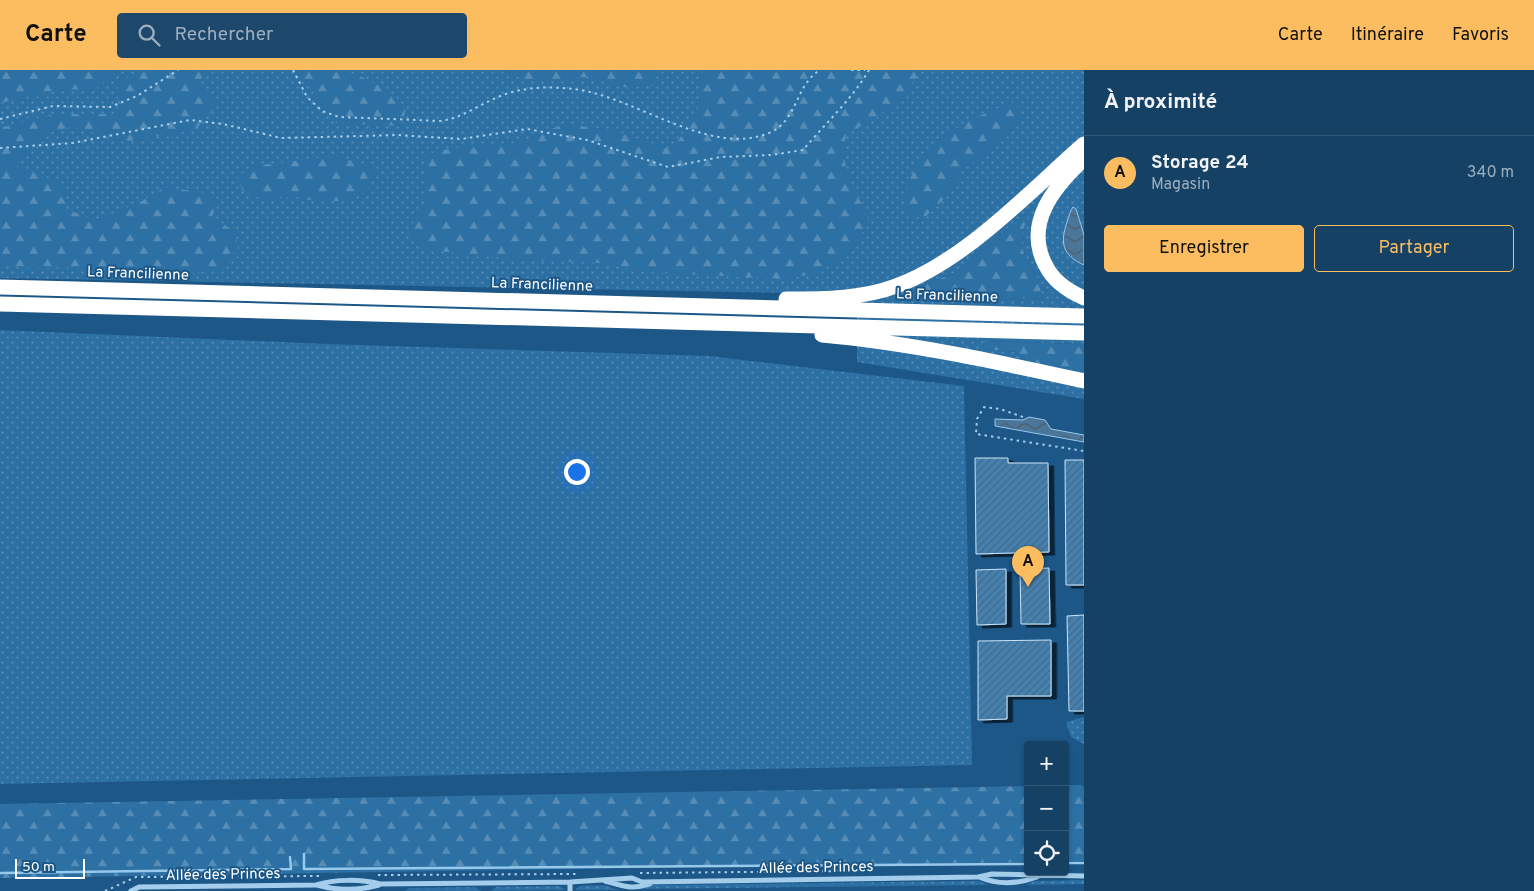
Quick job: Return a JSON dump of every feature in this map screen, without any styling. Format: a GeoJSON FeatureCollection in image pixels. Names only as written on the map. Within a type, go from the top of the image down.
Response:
{"type":"FeatureCollection","features":[{"type":"Feature","properties":{"kind":"highway"},"geometry":{"type":"LineString","coordinates":[[718,306],[732,299],[818,298],[860,295],[894,287],[927,273],[974,240],[1084,144]]}},
{"type":"Feature","properties":{"kind":"highway"},"geometry":{"type":"LineString","coordinates":[[1084,159],[1062,180],[1048,200],[1038,227],[1038,243],[1040,256],[1058,283],[1084,298]]}},
{"type":"Feature","properties":{"kind":"highway","name":"La Francilienne"},"geometry":{"type":"LineString","coordinates":[[0,287],[1084,316]]}},
{"type":"Feature","properties":{"kind":"highway"},"geometry":{"type":"LineString","coordinates":[[0,304],[1084,333]]}},
{"type":"Feature","properties":{"kind":"highway"},"geometry":{"type":"LineString","coordinates":[[785,325],[803,333],[895,343],[1084,381]]}},
{"type":"Feature","properties":{"kind":"street","name":"Allée des Princes"},"geometry":{"type":"LineString","coordinates":[[131,891],[139,887],[296,888],[335,882],[399,884],[570,882],[632,878],[642,882],[978,877],[1000,874],[1024,874]]}},
{"type":"Feature","properties":{"kind":"street","name":"Allée des Princes"},"geometry":{"type":"LineString","coordinates":[[978,877],[992,883],[1023,882],[1037,876]]}},
{"type":"Feature","properties":{"kind":"street","name":"Allée des Princes"},"geometry":{"type":"LineString","coordinates":[[1069,876],[1084,876]]}},
{"type":"Feature","properties":{"kind":"street","name":"Allée des Princes"},"geometry":{"type":"LineString","coordinates":[[605,881],[619,887],[638,888],[654,881]]}},
{"type":"Feature","properties":{"kind":"street"},"geometry":{"type":"LineString","coordinates":[[570,882],[570,891]]}},
{"type":"Feature","properties":{"kind":"street"},"geometry":{"type":"LineString","coordinates":[[486,883],[487,891]]}},
{"type":"Feature","properties":{"kind":"street","name":"Allée des Princes"},"geometry":{"type":"LineString","coordinates":[[316,885],[329,890],[364,890],[380,884]]}},
{"type":"Feature","properties":{"kind":"street"},"geometry":{"type":"LineString","coordinates":[[399,884],[399,891]]}},
{"type":"Feature","properties":{"kind":"path"},"geometry":{"type":"LineString","coordinates":[[0,119],[53,106],[110,107],[123,103],[178,70]]}},
{"type":"Feature","properties":{"kind":"path"},"geometry":{"type":"LineString","coordinates":[[293,70],[307,97],[322,111],[339,117],[442,121],[454,119],[499,96],[516,91],[545,88],[574,89],[634,107],[696,132],[744,138],[759,137],[783,125],[811,76],[820,70]]}},
{"type":"Feature","properties":{"kind":"path"},"geometry":{"type":"LineString","coordinates":[[851,70],[865,70]]}},
{"type":"Feature","properties":{"kind":"path"},"geometry":{"type":"LineString","coordinates":[[0,148],[73,143],[190,120],[223,124],[281,138],[397,135],[462,139],[527,129],[587,140],[668,167],[721,157],[771,155],[803,150],[832,114],[859,88],[869,70]]}},
{"type":"Feature","properties":{"kind":"path"},"geometry":{"type":"LineString","coordinates":[[1022,417],[1000,409],[984,407],[977,419],[976,434],[1084,451]]}},
{"type":"Feature","properties":{"kind":"path"},"geometry":{"type":"LineString","coordinates":[[638,873],[858,871]]}},
{"type":"Feature","properties":{"kind":"path"},"geometry":{"type":"LineString","coordinates":[[369,876],[578,874]]}},
{"type":"Feature","properties":{"kind":"path"},"geometry":{"type":"LineString","coordinates":[[105,891],[114,890],[136,877],[329,876]]}},
{"type":"Feature","properties":{"kind":"green space"},"geometry":{"type":"Polygon","coordinates":[[[0,70],[1084,70],[1084,235],[1076,209],[1071,210],[1064,234],[1064,241],[1065,248],[1069,254],[1084,265],[1084,344],[984,341],[983,349],[1016,352],[1030,364],[1084,372],[1084,399],[857,362],[857,289],[788,293],[0,278],[0,70]],[[1029,209],[961,270],[929,283],[930,299],[963,297],[1043,299],[1037,277],[1028,263],[1022,248],[1023,231],[1029,209]]]}},
{"type":"Feature","properties":{"kind":"green space"},"geometry":{"type":"Polygon","coordinates":[[[0,70],[117,70],[95,90],[60,89],[0,103],[0,70]]]}},
{"type":"Feature","properties":{"kind":"green space"},"geometry":{"type":"Polygon","coordinates":[[[139,70],[213,70],[193,84],[215,96],[212,111],[195,130],[129,141],[71,127],[43,134],[12,165],[50,179],[64,187],[67,210],[98,220],[140,202],[165,187],[213,194],[219,203],[211,218],[235,231],[238,247],[218,271],[166,275],[124,269],[87,270],[63,267],[34,269],[0,263],[0,128],[55,114],[119,114],[117,84],[139,70]]]}},
{"type":"Feature","properties":{"kind":"green space"},"geometry":{"type":"Polygon","coordinates":[[[299,70],[333,71],[369,80],[381,87],[406,109],[401,126],[335,123],[299,70]]]}},
{"type":"Feature","properties":{"kind":"green space"},"geometry":{"type":"Polygon","coordinates":[[[504,70],[658,70],[654,85],[628,88],[587,77],[527,81],[504,70]]]}},
{"type":"Feature","properties":{"kind":"green space"},"geometry":{"type":"Polygon","coordinates":[[[702,70],[923,70],[893,106],[846,135],[846,169],[868,217],[860,239],[842,259],[812,274],[785,279],[643,272],[600,263],[523,260],[429,250],[408,231],[427,201],[426,157],[434,152],[470,145],[518,143],[563,124],[612,130],[672,150],[697,112],[702,70]]]}},
{"type":"Feature","properties":{"kind":"green space"},"geometry":{"type":"Polygon","coordinates":[[[1017,101],[1020,123],[993,149],[963,170],[945,198],[924,218],[906,216],[908,185],[915,169],[925,154],[952,131],[984,114],[1017,101]]]}},
{"type":"Feature","properties":{"kind":"green space"},"geometry":{"type":"Polygon","coordinates":[[[334,156],[368,165],[375,175],[366,192],[341,201],[317,202],[298,197],[262,199],[243,192],[237,176],[254,166],[334,156]]]}},
{"type":"Feature","properties":{"kind":"green space"},"geometry":{"type":"Polygon","coordinates":[[[1030,208],[1023,231],[1022,248],[1028,263],[1037,277],[1043,299],[963,297],[930,299],[908,296],[929,283],[961,270],[1030,208]]]}},
{"type":"Feature","properties":{"kind":"green space"},"geometry":{"type":"Polygon","coordinates":[[[0,330],[328,344],[709,356],[964,386],[972,765],[0,784],[0,330]]]}},
{"type":"Feature","properties":{"kind":"green space"},"geometry":{"type":"Polygon","coordinates":[[[984,341],[1084,344],[1084,372],[1030,364],[1016,352],[983,349],[984,341]]]}},
{"type":"Feature","properties":{"kind":"green space"},"geometry":{"type":"Polygon","coordinates":[[[1084,717],[1084,744],[1071,737],[1066,722],[1084,717]]]}},
{"type":"Feature","properties":{"kind":"green space"},"geometry":{"type":"Polygon","coordinates":[[[1069,785],[1082,785],[1084,788],[1084,861],[1069,861],[1069,785]]]}},
{"type":"Feature","properties":{"kind":"green space"},"geometry":{"type":"Polygon","coordinates":[[[1024,786],[1024,862],[0,878],[0,804],[1024,786]]]}},
{"type":"Feature","properties":{"kind":"green space"},"geometry":{"type":"Polygon","coordinates":[[[1084,880],[1084,884],[1026,885],[1034,881],[1084,880]]]}},
{"type":"Feature","properties":{"kind":"green space"},"geometry":{"type":"Polygon","coordinates":[[[979,881],[988,885],[641,889],[654,885],[979,881]]]}},
{"type":"Feature","properties":{"kind":"green space"},"geometry":{"type":"Polygon","coordinates":[[[604,885],[618,890],[575,890],[580,886],[604,885]]]}},
{"type":"Feature","properties":{"kind":"green space"},"geometry":{"type":"Polygon","coordinates":[[[560,886],[565,890],[491,891],[496,887],[560,886]]]}},
{"type":"Feature","properties":{"kind":"green space"},"geometry":{"type":"Polygon","coordinates":[[[475,887],[481,891],[405,891],[409,888],[475,887]]]}},
{"type":"Feature","properties":{"kind":"water"},"geometry":{"type":"Polygon","coordinates":[[[1073,207],[1076,209],[1084,235],[1084,265],[1071,257],[1065,248],[1065,229],[1073,207]]]}},
{"type":"Feature","properties":{"kind":"water"},"geometry":{"type":"Polygon","coordinates":[[[1029,417],[1045,420],[1051,429],[1084,435],[1084,442],[995,426],[995,419],[1023,420],[1029,417]]]}},
{"type":"Feature","properties":{"kind":"building"},"geometry":{"type":"Polygon","coordinates":[[[975,458],[1008,458],[1008,463],[1048,463],[1049,552],[976,554],[975,458]]]}},
{"type":"Feature","properties":{"kind":"building"},"geometry":{"type":"Polygon","coordinates":[[[1065,460],[1084,460],[1084,585],[1066,585],[1065,460]]]}},
{"type":"Feature","properties":{"kind":"building"},"geometry":{"type":"Polygon","coordinates":[[[1049,568],[1050,624],[1021,624],[1020,569],[1049,568]]]}},
{"type":"Feature","properties":{"kind":"building"},"geometry":{"type":"Polygon","coordinates":[[[1006,569],[1006,624],[977,625],[976,570],[1006,569]]]}},
{"type":"Feature","properties":{"kind":"building"},"geometry":{"type":"Polygon","coordinates":[[[1084,615],[1084,711],[1069,711],[1067,616],[1084,615]]]}},
{"type":"Feature","properties":{"kind":"building"},"geometry":{"type":"Polygon","coordinates":[[[1051,640],[1051,696],[1007,696],[1007,719],[978,720],[978,641],[1051,640]]]}},
{"type":"Feature","properties":{"kind":"waterway"},"geometry":{"type":"LineString","coordinates":[[304,854],[304,869],[1024,864]]}},
{"type":"Feature","properties":{"kind":"waterway"},"geometry":{"type":"LineString","coordinates":[[0,873],[291,869],[290,857]]}},
{"type":"Feature","properties":{"kind":"waterway"},"geometry":{"type":"LineString","coordinates":[[1069,863],[1084,863]]}},
{"type":"Feature","properties":{"kind":"place","name":"Storage 24"},"geometry":{"type":"Point","coordinates":[1028,587]}}]}
